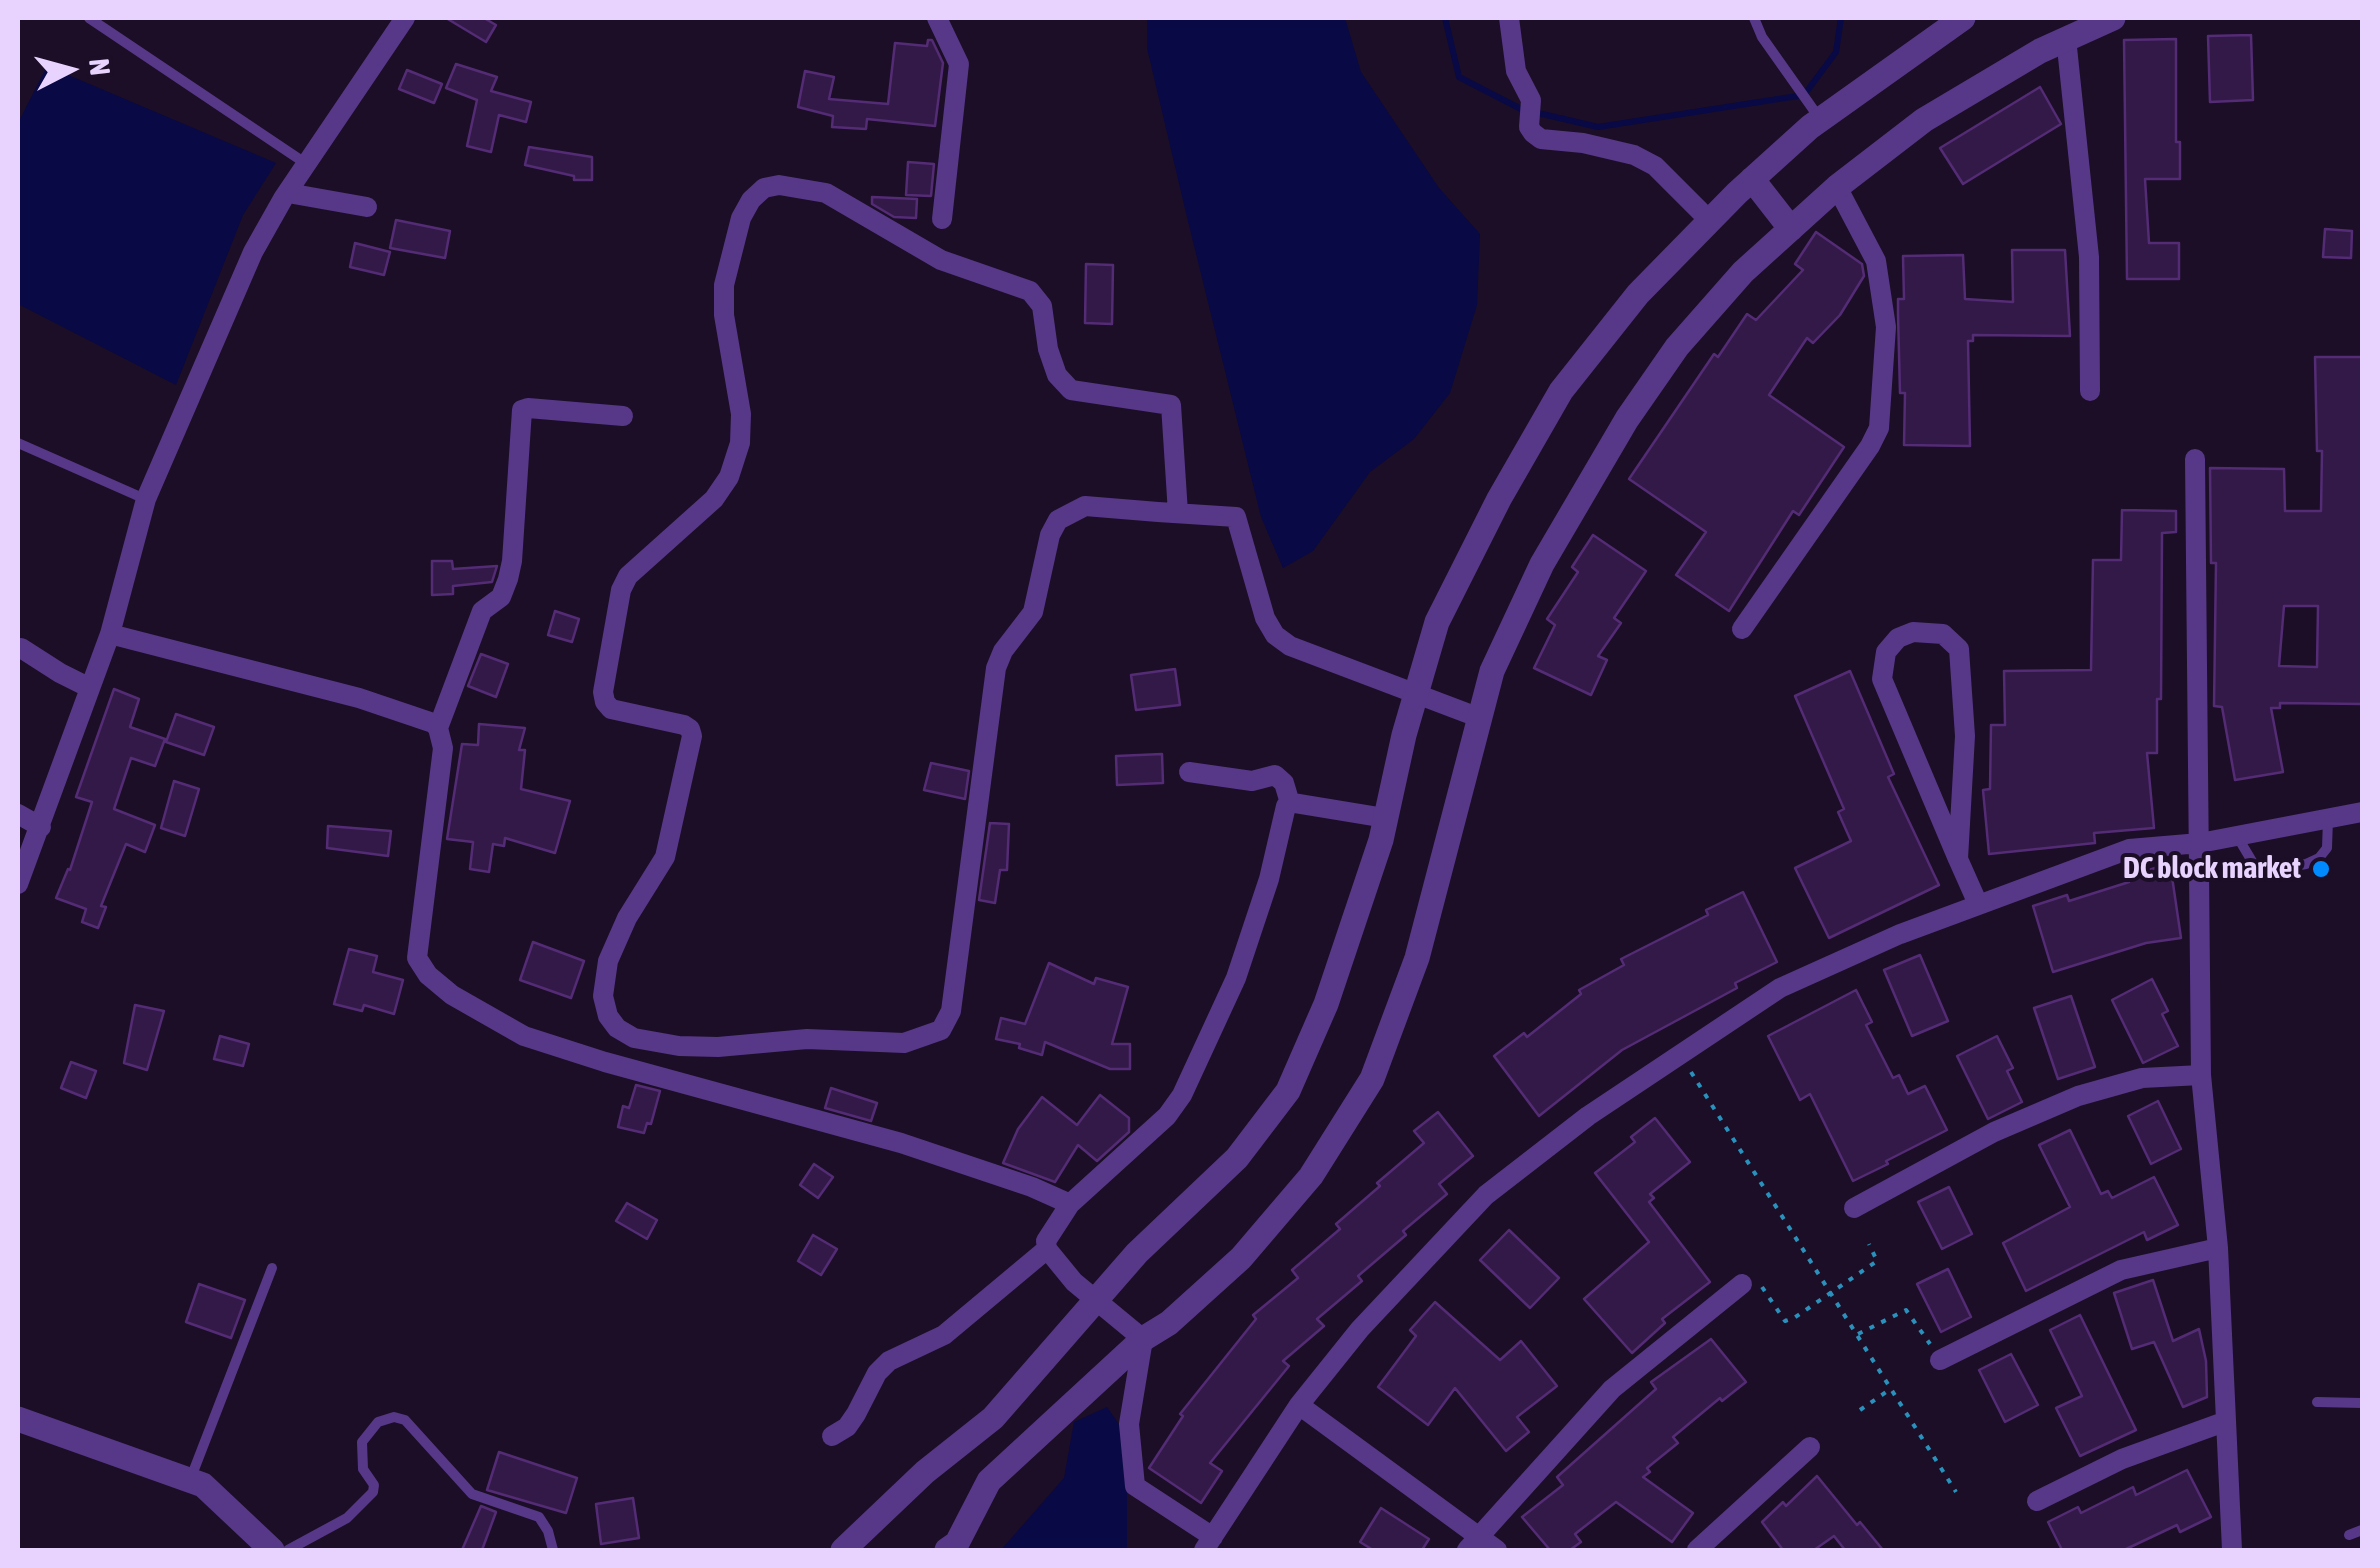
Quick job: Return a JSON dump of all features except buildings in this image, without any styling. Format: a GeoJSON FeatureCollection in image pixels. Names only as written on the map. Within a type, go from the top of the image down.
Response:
{"type":"FeatureCollection","features":[{"type":"Feature","properties":{"kind":"street"},"geometry":{"type":"LineString","coordinates":[[18,884],[110,634],[146,500],[253,252],[405,18]]}},
{"type":"Feature","properties":{"kind":"street"},"geometry":{"type":"LineString","coordinates":[[938,18],[959,64],[942,219]]}},
{"type":"Feature","properties":{"kind":"street"},"geometry":{"type":"LineString","coordinates":[[1510,18],[1516,70],[1532,104],[1530,127],[1541,139],[1583,143],[1634,156],[1655,166],[1710,221]]}},
{"type":"Feature","properties":{"kind":"street"},"geometry":{"type":"LineString","coordinates":[[844,1550],[926,1472],[994,1418],[1136,1252],[1237,1158],[1288,1092],[1326,1004],[1386,818],[1436,622],[1498,499],[1560,392],[1638,294],[1752,179],[1814,109],[1963,18]]}},
{"type":"Feature","properties":{"kind":"street"},"geometry":{"type":"LineString","coordinates":[[947,1550],[957,1542],[989,1481],[1143,1339],[1169,1323],[1241,1258],[1311,1176],[1372,1079],[1417,958],[1492,671],[1542,564],[1628,419],[1677,346],[1743,272],[1836,187],[1924,120],[2066,38],[2113,18]]}},
{"type":"Feature","properties":{"kind":"street"},"geometry":{"type":"LineString","coordinates":[[2066,38],[2089,256],[2090,391]]}},
{"type":"Feature","properties":{"kind":"street"},"geometry":{"type":"LineString","coordinates":[[1752,179],[1791,229]]}},
{"type":"Feature","properties":{"kind":"street"},"geometry":{"type":"LineString","coordinates":[[1178,513],[1171,404],[1071,390],[1057,375],[1048,349],[1042,306],[1030,291],[941,260],[826,193],[779,185],[764,188],[751,200],[741,218],[724,286],[724,315],[741,414],[740,443],[730,477],[714,500],[628,576],[621,590],[603,692],[611,709],[684,726],[692,736],[665,857],[627,918],[608,962],[602,996],[608,1016],[617,1028],[634,1038],[678,1046],[718,1047],[807,1039],[904,1043],[941,1030],[952,1012],[996,668],[1003,651],[1033,612],[1050,536],[1058,520],[1085,506],[1178,513],[1236,516],[1265,618],[1275,635],[1290,646],[1480,718]]}},
{"type":"Feature","properties":{"kind":"street"},"geometry":{"type":"LineString","coordinates":[[1742,629],[1880,428],[1886,327],[1876,260],[1836,187]]}},
{"type":"Feature","properties":{"kind":"street"},"geometry":{"type":"LineString","coordinates":[[288,193],[367,207]]}},
{"type":"Feature","properties":{"kind":"street"},"geometry":{"type":"LineString","coordinates":[[438,728],[482,612],[498,600],[508,579],[522,410],[623,416]]}},
{"type":"Feature","properties":{"kind":"street"},"geometry":{"type":"LineString","coordinates":[[2195,459],[2201,1075],[2218,1248],[2232,1550]]}},
{"type":"Feature","properties":{"kind":"street"},"geometry":{"type":"LineString","coordinates":[[1958,859],[1965,736],[1959,649],[1942,634],[1913,632],[1898,638],[1886,652],[1882,679],[1958,859],[1978,904]]}},
{"type":"Feature","properties":{"kind":"street"},"geometry":{"type":"LineString","coordinates":[[110,634],[360,698],[438,728],[443,748],[417,958],[428,975],[452,996],[524,1036],[901,1142],[1070,1204]]}},
{"type":"Feature","properties":{"kind":"street"},"geometry":{"type":"LineString","coordinates":[[21,648],[90,688]]}},
{"type":"Feature","properties":{"kind":"street"},"geometry":{"type":"LineString","coordinates":[[1143,1339],[1094,1300],[1061,1265],[1048,1234],[1070,1204],[1168,1116],[1182,1095],[1236,978],[1269,879],[1284,812],[1290,803],[1284,782],[1276,776],[1252,781],[1189,772]]}},
{"type":"Feature","properties":{"kind":"street"},"geometry":{"type":"LineString","coordinates":[[1290,803],[1386,818]]}},
{"type":"Feature","properties":{"kind":"street"},"geometry":{"type":"LineString","coordinates":[[1143,1339],[1129,1424],[1135,1486],[1208,1544],[1299,1405],[1360,1329],[1486,1195],[1588,1116],[1780,988],[1900,934],[2130,849],[2200,843],[2362,812]]}},
{"type":"Feature","properties":{"kind":"street"},"geometry":{"type":"LineString","coordinates":[[18,814],[41,827]]}},
{"type":"Feature","properties":{"kind":"street"},"geometry":{"type":"LineString","coordinates":[[1854,1208],[1994,1132],[2078,1096],[2142,1078],[2201,1075]]}},
{"type":"Feature","properties":{"kind":"street"},"geometry":{"type":"LineString","coordinates":[[1940,1360],[2121,1270],[2218,1248]]}},
{"type":"Feature","properties":{"kind":"street"},"geometry":{"type":"LineString","coordinates":[[832,1436],[856,1414],[877,1373],[889,1360],[944,1335],[1061,1265]]}},
{"type":"Feature","properties":{"kind":"street"},"geometry":{"type":"LineString","coordinates":[[1472,1543],[1612,1389],[1742,1284]]}},
{"type":"Feature","properties":{"kind":"street"},"geometry":{"type":"LineString","coordinates":[[1299,1405],[1472,1543],[1497,1550]]}},
{"type":"Feature","properties":{"kind":"street"},"geometry":{"type":"LineString","coordinates":[[18,1419],[203,1485],[272,1550]]}},
{"type":"Feature","properties":{"kind":"street"},"geometry":{"type":"LineString","coordinates":[[2037,1501],[2122,1459],[2224,1422]]}},
{"type":"Feature","properties":{"kind":"street"},"geometry":{"type":"LineString","coordinates":[[1697,1550],[1810,1446]]}},
{"type":"Feature","properties":{"kind":"lane"},"geometry":{"type":"LineString","coordinates":[[88,18],[308,165]]}},
{"type":"Feature","properties":{"kind":"lane"},"geometry":{"type":"LineString","coordinates":[[1754,18],[1762,37],[1814,109]]}},
{"type":"Feature","properties":{"kind":"lane"},"geometry":{"type":"LineString","coordinates":[[18,443],[146,500]]}},
{"type":"Feature","properties":{"kind":"lane"},"geometry":{"type":"LineString","coordinates":[[2237,836],[2256,868],[2264,871],[2306,864],[2319,858],[2327,848],[2328,818]]}},
{"type":"Feature","properties":{"kind":"lane"},"geometry":{"type":"LineString","coordinates":[[189,1481],[272,1268]]}},
{"type":"Feature","properties":{"kind":"lane"},"geometry":{"type":"LineString","coordinates":[[2317,1402],[2362,1403]]}},
{"type":"Feature","properties":{"kind":"lane"},"geometry":{"type":"LineString","coordinates":[[288,1550],[347,1518],[373,1492],[374,1485],[363,1470],[362,1442],[378,1422],[394,1418],[405,1420],[472,1494],[539,1517],[548,1530],[553,1550]]}},
{"type":"Feature","properties":{"kind":"lane"},"geometry":{"type":"LineString","coordinates":[[2348,1535],[2362,1530]]}},
{"type":"Feature","properties":{"kind":"path"},"geometry":{"type":"LineString","coordinates":[[1681,1056],[1956,1492]]}},
{"type":"Feature","properties":{"kind":"path"},"geometry":{"type":"LineString","coordinates":[[1742,1284],[1760,1284],[1786,1321],[1877,1261],[1869,1244]]}},
{"type":"Feature","properties":{"kind":"path"},"geometry":{"type":"LineString","coordinates":[[1858,1334],[1906,1310],[1940,1360]]}},
{"type":"Feature","properties":{"kind":"path"},"geometry":{"type":"LineString","coordinates":[[1860,1410],[1892,1388]]}},
{"type":"Feature","properties":{"kind":"shaded area"},"geometry":{"type":"Polygon","coordinates":[[[1147,18],[1345,18],[1361,72],[1439,188],[1480,234],[1477,305],[1450,393],[1414,439],[1370,472],[1313,551],[1283,568],[1261,517],[1147,48],[1147,18]]]}},
{"type":"Feature","properties":{"kind":"shaded area"},"geometry":{"type":"Polygon","coordinates":[[[47,66],[276,163],[243,215],[176,385],[18,304],[18,123],[47,66]]]}},
{"type":"Feature","properties":{"kind":"shaded area"},"geometry":{"type":"Polygon","coordinates":[[[1107,1407],[1127,1436],[1127,1550],[1001,1550],[1064,1478],[1074,1422],[1107,1407]]]}},
{"type":"Feature","properties":{"kind":"waterway"},"geometry":{"type":"LineString","coordinates":[[1445,18],[1459,77],[1521,109],[1598,127],[1804,95],[1836,52],[1841,18]]}},
{"type":"Feature","properties":{"kind":"place","name":"DC block market"},"geometry":{"type":"Point","coordinates":[2321,869]}}]}
